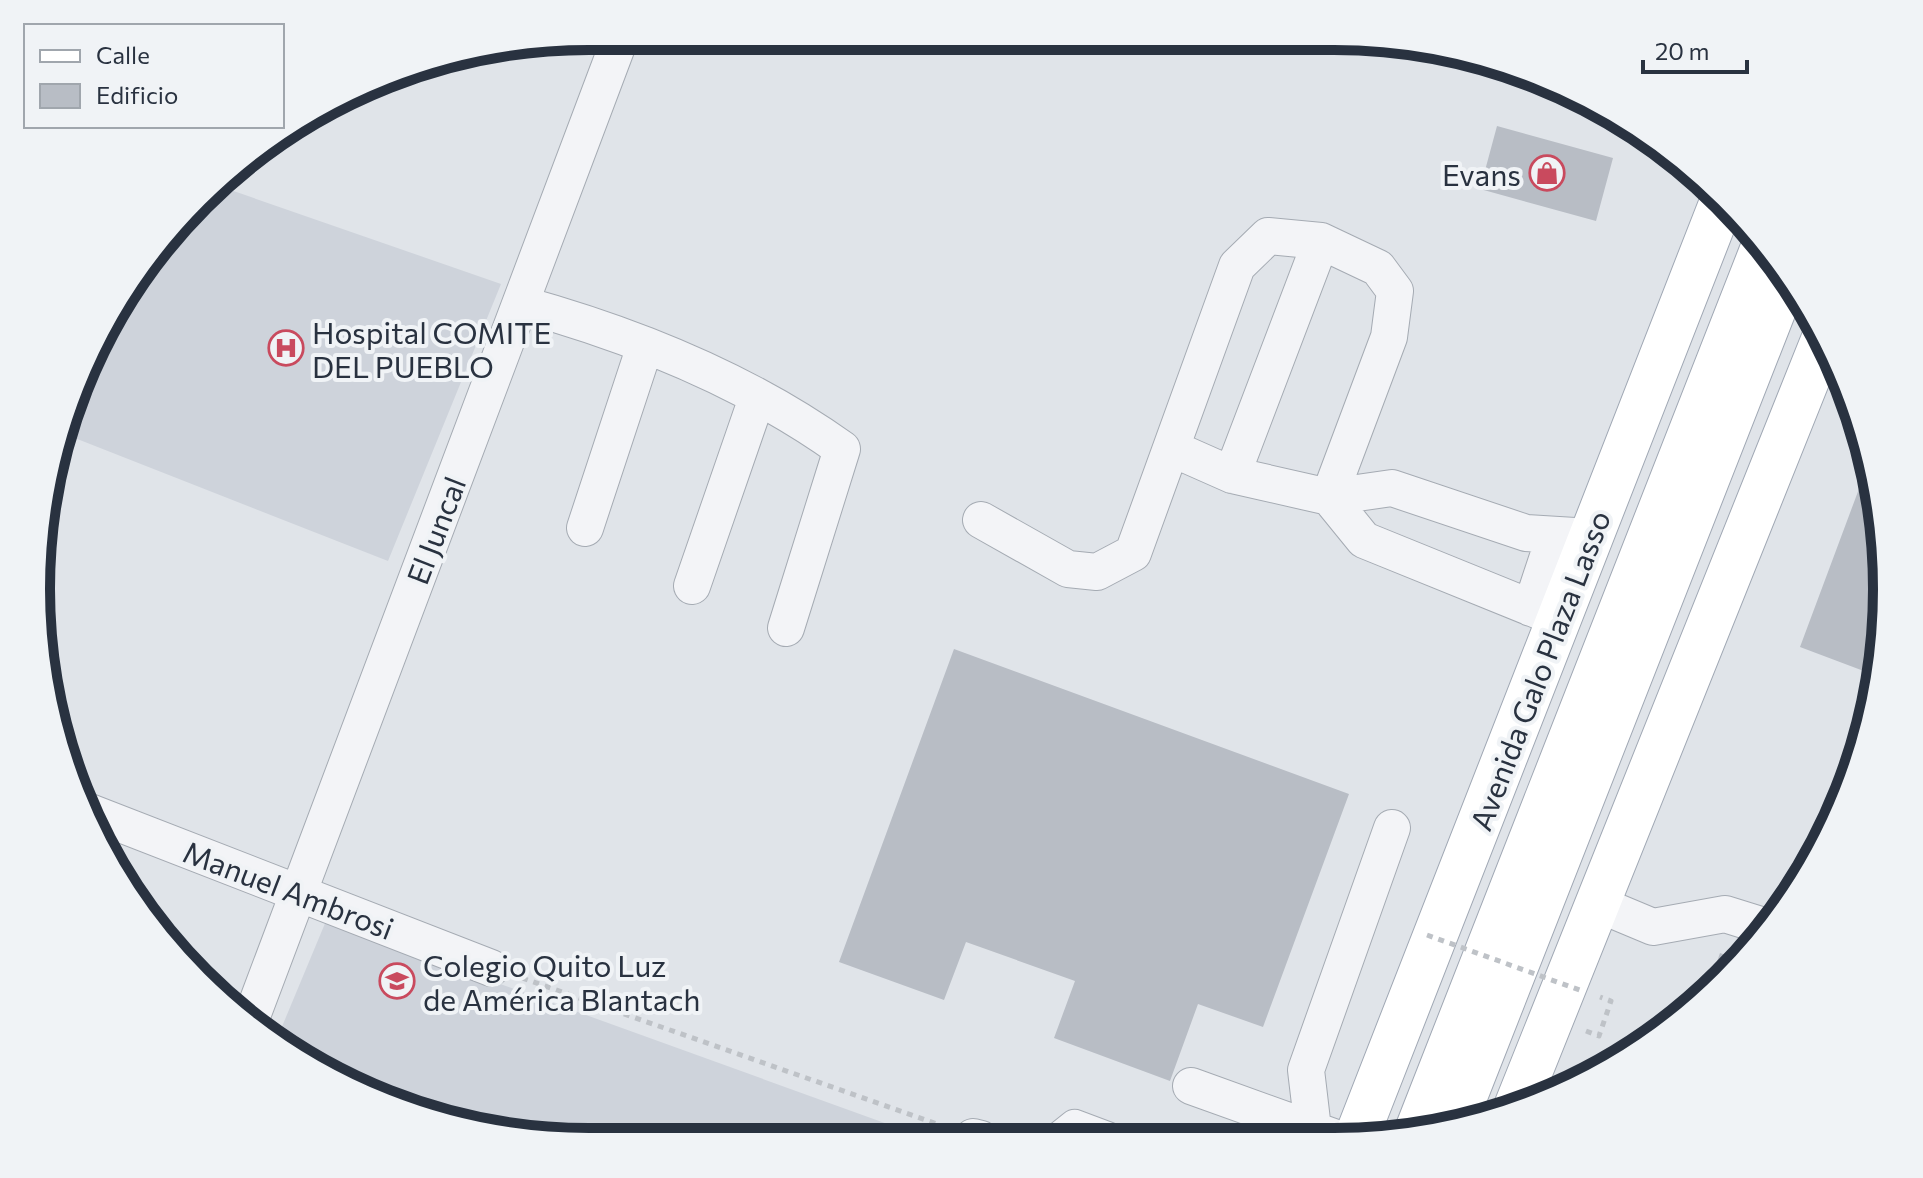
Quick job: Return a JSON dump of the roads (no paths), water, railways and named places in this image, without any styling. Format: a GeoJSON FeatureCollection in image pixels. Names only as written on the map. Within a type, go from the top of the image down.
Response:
{"type":"FeatureCollection","features":[{"type":"Feature","properties":{"kind":"main road","name":"Avenida Galo Plaza Lasso"},"geometry":{"type":"LineString","coordinates":[[1360,1127],[1573,536],[1718,211]]}},
{"type":"Feature","properties":{"kind":"main road","name":"Avenida Galo Plaza Lasso"},"geometry":{"type":"LineString","coordinates":[[1421,1121],[1759,258]]}},
{"type":"Feature","properties":{"kind":"main road"},"geometry":{"type":"LineString","coordinates":[[1458,1114],[1782,290]]}},
{"type":"Feature","properties":{"kind":"main road"},"geometry":{"type":"LineString","coordinates":[[1795,409],[1810,338]]}},
{"type":"Feature","properties":{"kind":"main road"},"geometry":{"type":"LineString","coordinates":[[1521,1094],[1818,353]]}},
{"type":"Feature","properties":{"kind":"street","name":"El Juncal"},"geometry":{"type":"LineString","coordinates":[[254,1011],[616,50]]}},
{"type":"Feature","properties":{"kind":"street"},"geometry":{"type":"LineString","coordinates":[[981,520],[1068,569],[1097,572],[1133,553],[1237,266],[1268,236],[1321,241],[1378,268],[1395,291],[1389,337],[1329,497]]}},
{"type":"Feature","properties":{"kind":"street"},"geometry":{"type":"LineString","coordinates":[[1232,475],[1321,241]]}},
{"type":"Feature","properties":{"kind":"street"},"geometry":{"type":"LineString","coordinates":[[521,304],[592,324],[695,366],[811,427],[842,449],[786,628]]}},
{"type":"Feature","properties":{"kind":"street"},"geometry":{"type":"LineString","coordinates":[[585,528],[645,346]]}},
{"type":"Feature","properties":{"kind":"street"},"geometry":{"type":"LineString","coordinates":[[692,586],[757,398]]}},
{"type":"Feature","properties":{"kind":"street"},"geometry":{"type":"LineString","coordinates":[[1171,448],[1232,475],[1329,497],[1392,488],[1526,533],[1573,536]]}},
{"type":"Feature","properties":{"kind":"street"},"geometry":{"type":"LineString","coordinates":[[1329,497],[1364,540],[1545,614]]}},
{"type":"Feature","properties":{"kind":"street","name":"Manuel Ambrosi"},"geometry":{"type":"LineString","coordinates":[[101,816],[491,968]]}},
{"type":"Feature","properties":{"kind":"street"},"geometry":{"type":"LineString","coordinates":[[1326,1128],[1306,1070],[1392,828]]}},
{"type":"Feature","properties":{"kind":"street"},"geometry":{"type":"LineString","coordinates":[[1598,904],[1653,927],[1725,914],[1756,924]]}},
{"type":"Feature","properties":{"kind":"street"},"geometry":{"type":"LineString","coordinates":[[1191,1086],[1308,1128]]}},
{"type":"Feature","properties":{"kind":"place","name":"Evans"},"geometry":{"type":"Point","coordinates":[1547,173]}},
{"type":"Feature","properties":{"kind":"place","name":"Hospital COMITE DEL PUEBLO"},"geometry":{"type":"Point","coordinates":[286,348]}},
{"type":"Feature","properties":{"kind":"place","name":"Colegio Quito Luz de América Blantach"},"geometry":{"type":"Point","coordinates":[397,981]}}]}
